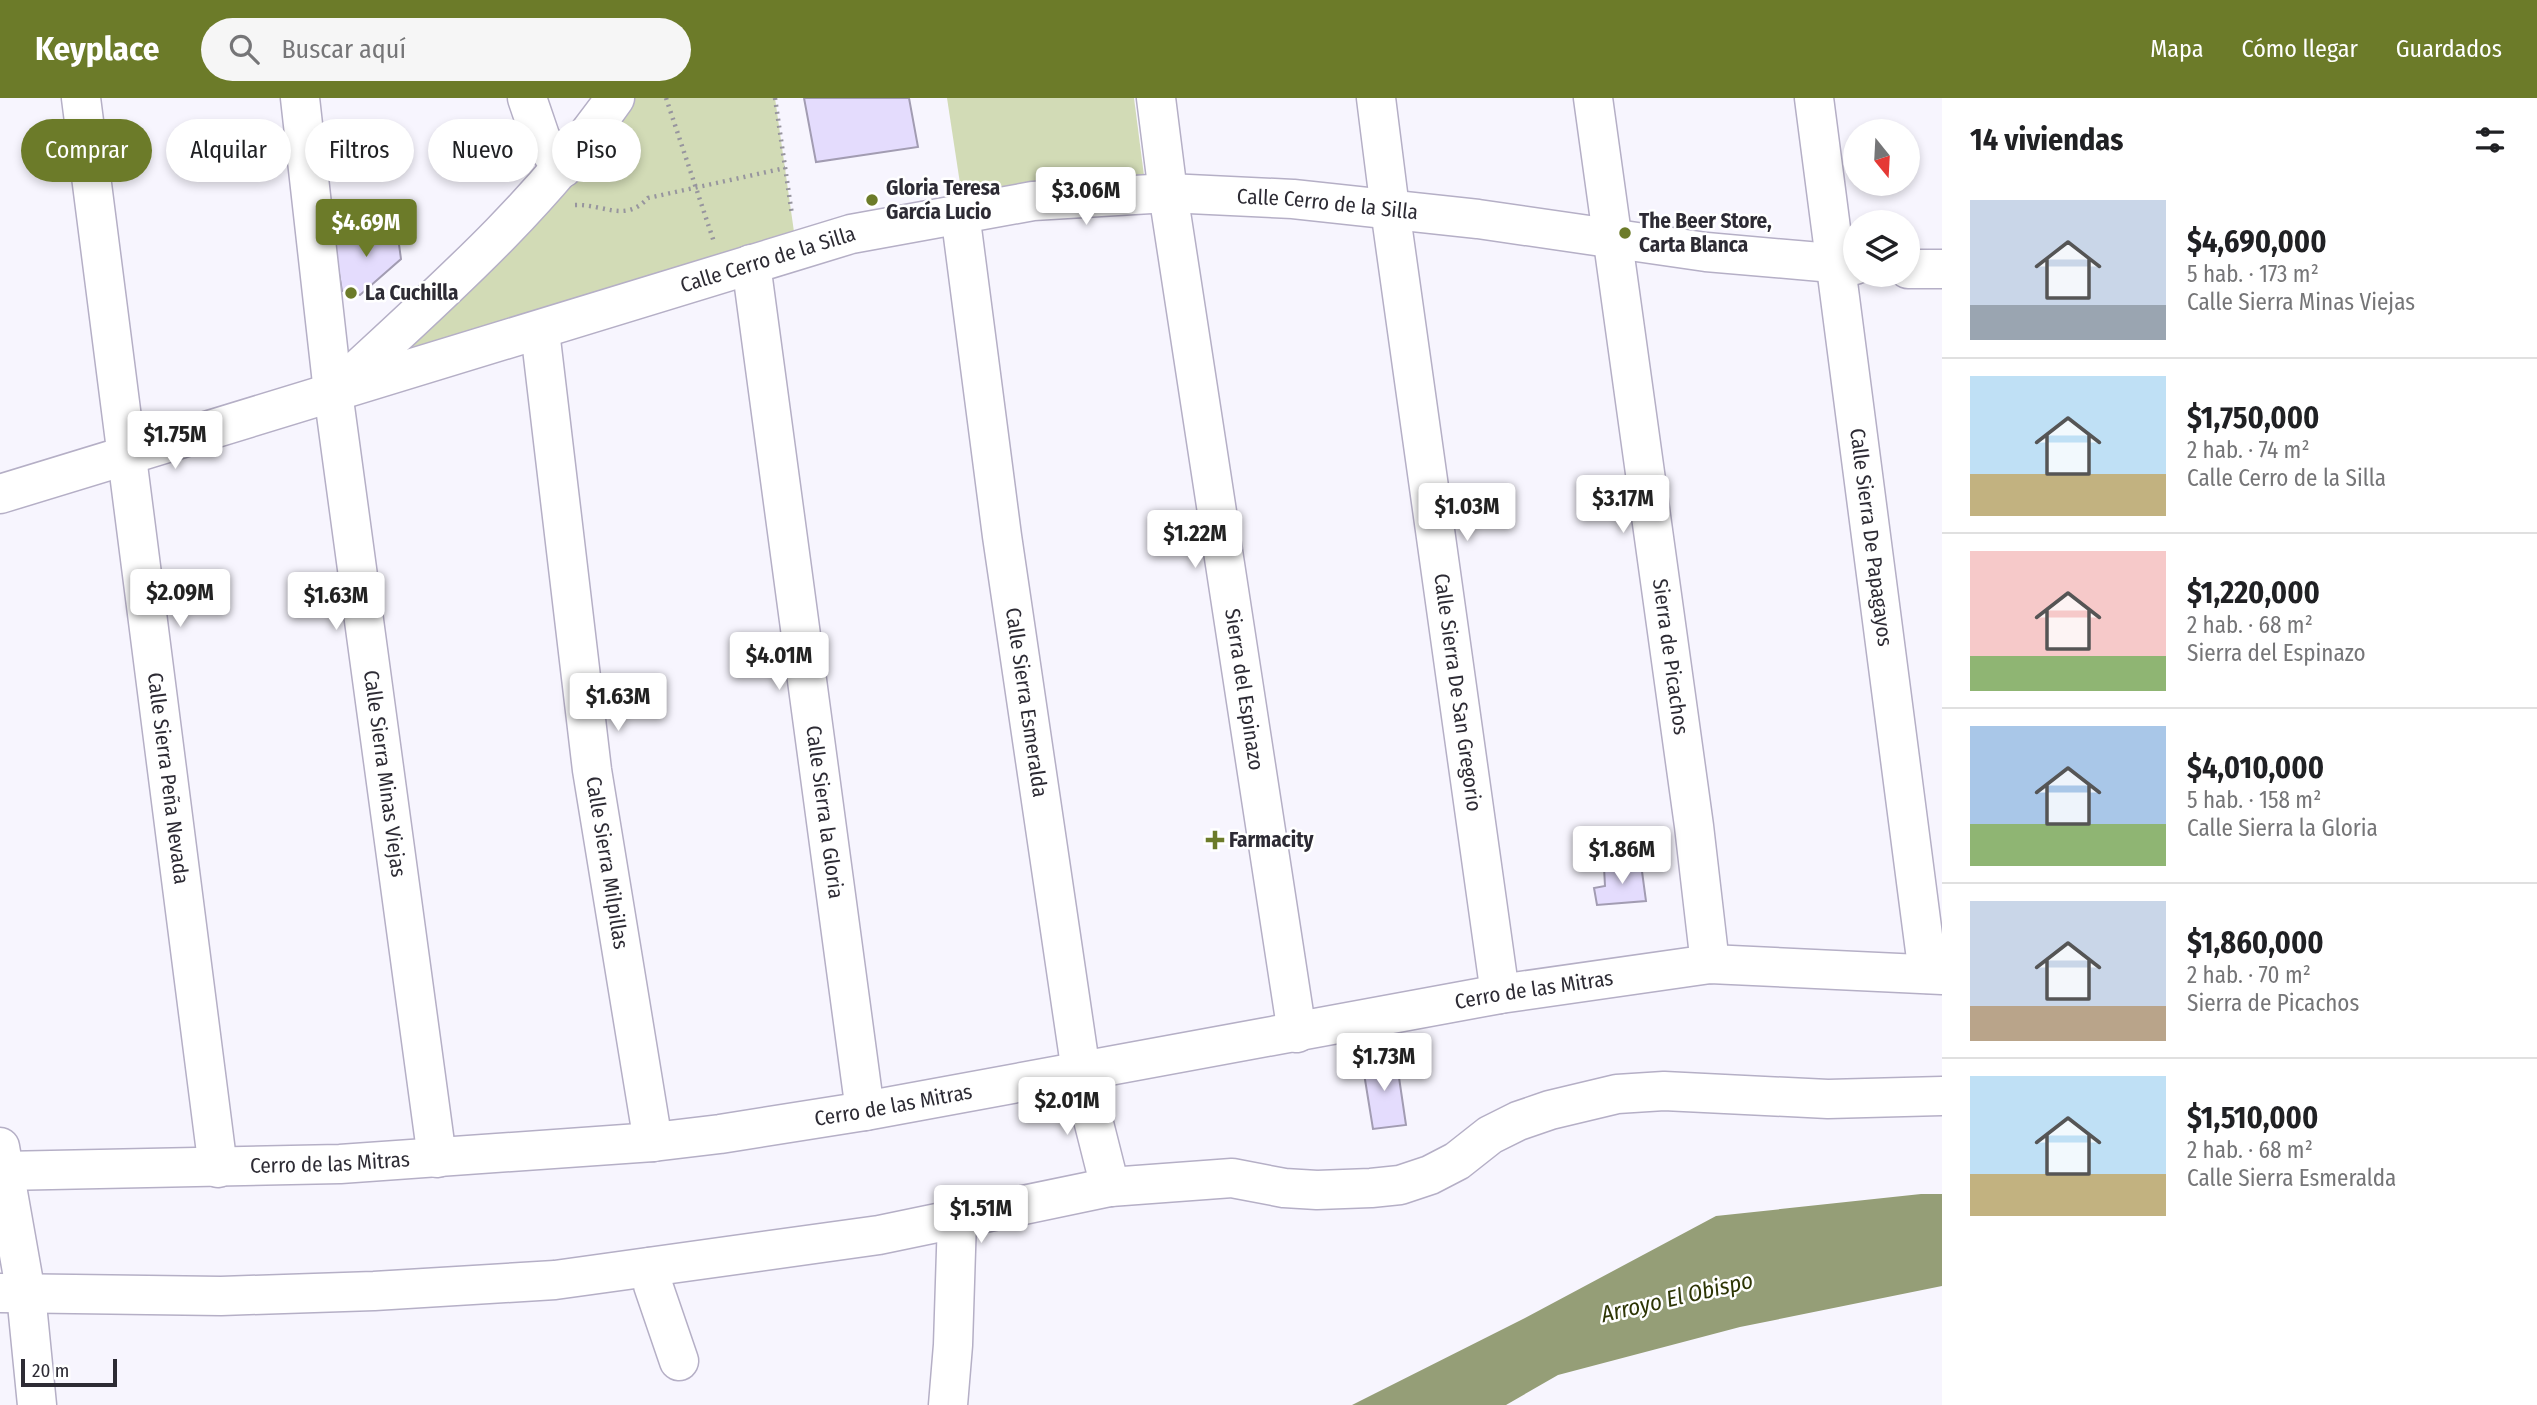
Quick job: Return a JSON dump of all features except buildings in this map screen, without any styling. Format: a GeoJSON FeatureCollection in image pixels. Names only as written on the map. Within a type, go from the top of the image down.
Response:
{"type":"FeatureCollection","features":[{"type":"Feature","properties":{"kind":"street","name":"Calle Sierra Peña Nevada"},"geometry":{"type":"LineString","coordinates":[[81,98],[218,1168]]}},
{"type":"Feature","properties":{"kind":"street","name":"Calle Sierra Minas Viejas"},"geometry":{"type":"LineString","coordinates":[[300,98],[333,392],[437,1158]]}},
{"type":"Feature","properties":{"kind":"street"},"geometry":{"type":"LineString","coordinates":[[527,98],[541,139],[552,153]]}},
{"type":"Feature","properties":{"kind":"street"},"geometry":{"type":"LineString","coordinates":[[599,119],[615,98]]}},
{"type":"Feature","properties":{"kind":"street","name":"Sierra del Espinazo"},"geometry":{"type":"LineString","coordinates":[[1156,98],[1167,193],[1297,1033]]}},
{"type":"Feature","properties":{"kind":"street","name":"Calle Sierra De San Gregorio"},"geometry":{"type":"LineString","coordinates":[[1376,98],[1500,995]]}},
{"type":"Feature","properties":{"kind":"street","name":"Sierra de Picachos"},"geometry":{"type":"LineString","coordinates":[[1593,98],[1694,827],[1710,964]]}},
{"type":"Feature","properties":{"kind":"street","name":"Calle Sierra De Papagayos"},"geometry":{"type":"LineString","coordinates":[[1814,98],[1843,248]]}},
{"type":"Feature","properties":{"kind":"street"},"geometry":{"type":"LineString","coordinates":[[333,392],[465,270],[552,179]]}},
{"type":"Feature","properties":{"kind":"street","name":"Calle Cerro de la Silla"},"geometry":{"type":"LineString","coordinates":[[0,494],[540,331],[734,258],[1033,201],[1167,193],[1293,199],[1478,219],[1706,252],[1843,264]]}},
{"type":"Feature","properties":{"kind":"street","name":"Calle Sierra Esmeralda"},"geometry":{"type":"LineString","coordinates":[[960,213],[1002,536],[1081,1072],[1110,1188]]}},
{"type":"Feature","properties":{"kind":"street","name":"Calle Sierra la Gloria"},"geometry":{"type":"LineString","coordinates":[[734,258],[865,1111]]}},
{"type":"Feature","properties":{"kind":"street"},"geometry":{"type":"LineString","coordinates":[[1920,269],[1942,269]]}},
{"type":"Feature","properties":{"kind":"street","name":"Calle Sierra De Papagayos"},"geometry":{"type":"LineString","coordinates":[[1849,287],[1935,974]]}},
{"type":"Feature","properties":{"kind":"street","name":"Calle Sierra Milpillas"},"geometry":{"type":"LineString","coordinates":[[540,331],[592,770],[653,1142]]}},
{"type":"Feature","properties":{"kind":"street","name":"Cerro de las Mitras"},"geometry":{"type":"LineString","coordinates":[[1,1159],[218,1168],[340,1164],[653,1142],[865,1111],[1500,995],[1710,964],[1935,974]]}},
{"type":"Feature","properties":{"kind":"street"},"geometry":{"type":"LineString","coordinates":[[13,1293],[221,1296],[374,1291],[555,1280],[880,1235],[1110,1188],[1232,1178],[1284,1188],[1317,1190],[1400,1185],[1430,1175],[1457,1161],[1490,1135],[1518,1121],[1550,1110],[1617,1094],[1664,1091],[1828,1099],[1942,1096]]}},
{"type":"Feature","properties":{"kind":"street"},"geometry":{"type":"LineString","coordinates":[[1,1159],[13,1293],[37,1405]]}},
{"type":"Feature","properties":{"kind":"street"},"geometry":{"type":"LineString","coordinates":[[948,1405],[957,1219]]}},
{"type":"Feature","properties":{"kind":"street"},"geometry":{"type":"LineString","coordinates":[[650,1267],[653,1285],[679,1362]]}},
{"type":"Feature","properties":{"kind":"path"},"geometry":{"type":"LineString","coordinates":[[666,98],[696,188],[734,258]]}},
{"type":"Feature","properties":{"kind":"path"},"geometry":{"type":"LineString","coordinates":[[775,98],[792,218]]}},
{"type":"Feature","properties":{"kind":"path"},"geometry":{"type":"LineString","coordinates":[[573,205],[585,204],[627,212],[640,207],[648,198],[785,168]]}},
{"type":"Feature","properties":{"kind":"shaded area"},"geometry":{"type":"Polygon","coordinates":[[[596,98],[775,98],[798,260],[351,382],[526,182],[538,182],[538,167],[552,151],[552,182],[641,182],[641,119],[578,119],[596,98]]]}},
{"type":"Feature","properties":{"kind":"shaded area"},"geometry":{"type":"Polygon","coordinates":[[[947,98],[1134,98],[1148,207],[966,223],[947,98]]]}},
{"type":"Feature","properties":{"kind":"water","name":"Arroyo El Obispo"},"geometry":{"type":"Polygon","coordinates":[[[1942,1194],[1942,1286],[1740,1327],[1558,1375],[1506,1405],[1352,1405],[1525,1318],[1716,1216],[1942,1194]]]}},
{"type":"Feature","properties":{"kind":"place","name":"Gloria Teresa García Lucio"},"geometry":{"type":"Point","coordinates":[872,200]}},
{"type":"Feature","properties":{"kind":"place","name":"The Beer Store, Carta Blanca"},"geometry":{"type":"Point","coordinates":[1625,233]}},
{"type":"Feature","properties":{"kind":"place","name":"La Cuchilla"},"geometry":{"type":"Point","coordinates":[351,293]}},
{"type":"Feature","properties":{"kind":"place","name":"Farmacity"},"geometry":{"type":"Point","coordinates":[1215,840]}}]}
